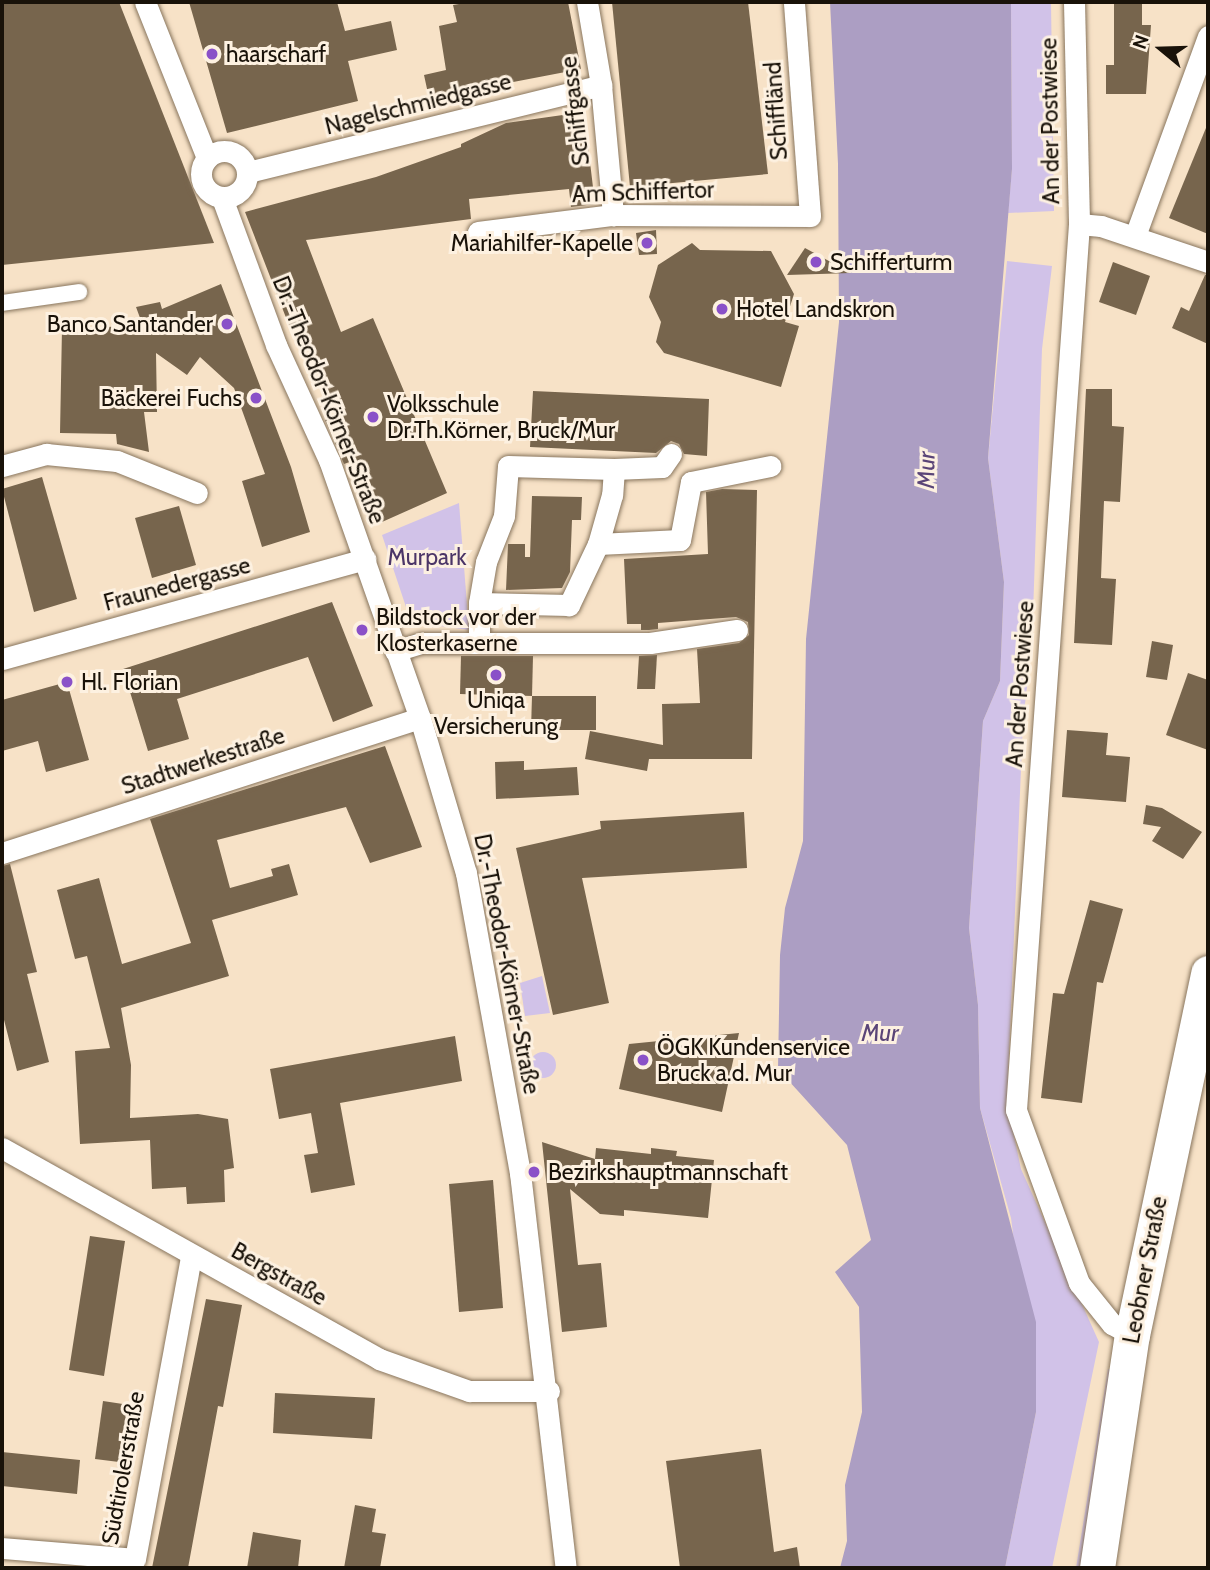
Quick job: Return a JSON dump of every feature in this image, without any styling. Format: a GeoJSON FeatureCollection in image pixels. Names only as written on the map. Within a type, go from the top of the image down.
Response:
{"type":"FeatureCollection","features":[{"type":"Feature","properties":{"kind":"main road","name":"Leobner Straße"},"geometry":{"type":"LineString","coordinates":[[1097,1568],[1132,1335],[1208,973]]}},
{"type":"Feature","properties":{"kind":"street"},"geometry":{"type":"LineString","coordinates":[[145,2],[207,158]]}},
{"type":"Feature","properties":{"kind":"street","name":"Schiffgasse"},"geometry":{"type":"LineString","coordinates":[[587,2],[601,85],[613,215]]}},
{"type":"Feature","properties":{"kind":"street","name":"Schiffländ"},"geometry":{"type":"LineString","coordinates":[[794,2],[810,216]]}},
{"type":"Feature","properties":{"kind":"street","name":"An der Postwiese"},"geometry":{"type":"LineString","coordinates":[[1073,2],[1079,224],[1016,1110],[1079,1283],[1112,1324],[1132,1335]]}},
{"type":"Feature","properties":{"kind":"street"},"geometry":{"type":"LineString","coordinates":[[1135,236],[1208,36]]}},
{"type":"Feature","properties":{"kind":"street","name":"Nagelschmiedgasse"},"geometry":{"type":"LineString","coordinates":[[248,172],[601,85]]}},
{"type":"Feature","properties":{"kind":"street"},"geometry":{"type":"LineString","coordinates":[[216,151],[232,151],[244,161],[248,172],[241,190],[222,198],[202,183],[201,167],[216,151]]}},
{"type":"Feature","properties":{"kind":"street","name":"Dr.-Theodor-Körner-Straße"},"geometry":{"type":"LineString","coordinates":[[222,198],[276,345],[329,460],[365,559],[420,718],[466,873],[520,1174],[549,1391],[566,1568]]}},
{"type":"Feature","properties":{"kind":"street","name":"Am Schiffertor"},"geometry":{"type":"LineString","coordinates":[[478,232],[613,215],[810,216]]}},
{"type":"Feature","properties":{"kind":"street"},"geometry":{"type":"LineString","coordinates":[[1079,224],[1135,236],[1208,262]]}},
{"type":"Feature","properties":{"kind":"street"},"geometry":{"type":"LineString","coordinates":[[2,303],[79,292]]}},
{"type":"Feature","properties":{"kind":"street"},"geometry":{"type":"LineString","coordinates":[[2,466],[46,454],[117,461],[197,493]]}},
{"type":"Feature","properties":{"kind":"street"},"geometry":{"type":"LineString","coordinates":[[479,642],[479,603],[486,562],[504,516],[509,466],[614,469],[662,467],[671,454]]}},
{"type":"Feature","properties":{"kind":"street"},"geometry":{"type":"LineString","coordinates":[[598,544],[680,540],[691,482],[770,466]]}},
{"type":"Feature","properties":{"kind":"street"},"geometry":{"type":"LineString","coordinates":[[479,603],[569,605],[598,544],[612,495],[614,469]]}},
{"type":"Feature","properties":{"kind":"street","name":"Fraunedergasse"},"geometry":{"type":"LineString","coordinates":[[2,659],[365,559]]}},
{"type":"Feature","properties":{"kind":"street"},"geometry":{"type":"LineString","coordinates":[[395,651],[422,642],[650,643],[737,630]]}},
{"type":"Feature","properties":{"kind":"street","name":"Stadtwerkestraße"},"geometry":{"type":"LineString","coordinates":[[2,853],[420,718]]}},
{"type":"Feature","properties":{"kind":"street","name":"Bergstraße"},"geometry":{"type":"LineString","coordinates":[[2,1148],[379,1359],[439,1383],[469,1391],[549,1391]]}},
{"type":"Feature","properties":{"kind":"street","name":"Südtirolerstraße"},"geometry":{"type":"LineString","coordinates":[[2,1548],[135,1559],[191,1256]]}},
{"type":"Feature","properties":{"kind":"green space"},"geometry":{"type":"Polygon","coordinates":[[[1011,2],[1051,2],[1054,211],[1008,213],[1012,169],[1011,2]]]}},
{"type":"Feature","properties":{"kind":"green space"},"geometry":{"type":"Polygon","coordinates":[[[1007,261],[1052,266],[1042,349],[1032,644],[1023,721],[1007,1103],[1021,1169],[1099,1342],[1052,1568],[1005,1568],[1036,1412],[1011,1218],[980,1108],[978,1005],[969,928],[983,721],[1000,681],[1004,582],[988,458],[1007,261]]]}},
{"type":"Feature","properties":{"kind":"green space","name":"Murpark"},"geometry":{"type":"Polygon","coordinates":[[[459,503],[469,630],[411,622],[382,535],[459,503]]]}},
{"type":"Feature","properties":{"kind":"green space"},"geometry":{"type":"Polygon","coordinates":[[[542,976],[550,1013],[525,1016],[520,983],[542,976]]]}},
{"type":"Feature","properties":{"kind":"green space"},"geometry":{"type":"Polygon","coordinates":[[[543,1052],[552,1056],[556,1065],[552,1074],[543,1078],[534,1074],[530,1065],[534,1056],[543,1052]]]}},
{"type":"Feature","properties":{"kind":"green space"},"geometry":{"type":"Polygon","coordinates":[[[1108,1369],[1112,1370],[1082,1568],[1076,1568],[1108,1369]]]}},
{"type":"Feature","properties":{"kind":"water","name":"Mur"},"geometry":{"type":"Polygon","coordinates":[[[830,2],[1011,2],[1012,169],[988,458],[1004,582],[1000,681],[983,721],[969,928],[978,1005],[980,1108],[1036,1322],[1036,1412],[1005,1568],[840,1568],[847,1541],[845,1485],[862,1412],[859,1307],[835,1272],[871,1240],[847,1145],[778,1069],[780,955],[785,908],[803,841],[806,639],[839,322],[838,164],[830,2]]]}},
{"type":"Feature","properties":{"kind":"building"},"geometry":{"type":"Polygon","coordinates":[[[2,2],[119,2],[214,243],[2,265],[2,2]]]}},
{"type":"Feature","properties":{"kind":"building"},"geometry":{"type":"Polygon","coordinates":[[[189,2],[337,2],[345,31],[391,21],[397,50],[348,61],[358,101],[227,133],[189,2]]]}},
{"type":"Feature","properties":{"kind":"building"},"geometry":{"type":"Polygon","coordinates":[[[471,2],[568,2],[581,69],[429,98],[424,75],[446,70],[439,26],[457,22],[453,5],[471,2]]]}},
{"type":"Feature","properties":{"kind":"building"},"geometry":{"type":"Polygon","coordinates":[[[612,2],[748,2],[768,174],[630,187],[612,2]]]}},
{"type":"Feature","properties":{"kind":"building"},"geometry":{"type":"Polygon","coordinates":[[[1114,2],[1142,2],[1142,25],[1151,25],[1146,94],[1106,94],[1106,65],[1114,65],[1114,2]]]}},
{"type":"Feature","properties":{"kind":"building"},"geometry":{"type":"Polygon","coordinates":[[[584,112],[595,204],[571,207],[569,189],[469,199],[471,219],[306,240],[341,332],[373,318],[447,493],[382,522],[355,460],[344,464],[325,420],[338,414],[298,325],[290,328],[245,212],[376,177],[461,147],[461,144],[506,123],[584,112]]]}},
{"type":"Feature","properties":{"kind":"building"},"geometry":{"type":"Polygon","coordinates":[[[1208,123],[1208,234],[1169,218],[1208,123]]]}},
{"type":"Feature","properties":{"kind":"building","name":"Mariahilfer-Kapelle"},"geometry":{"type":"Polygon","coordinates":[[[656,230],[657,254],[639,255],[636,233],[656,230]]]}},
{"type":"Feature","properties":{"kind":"building","name":"Hotel Landskron"},"geometry":{"type":"Polygon","coordinates":[[[692,243],[700,250],[771,251],[794,294],[785,322],[799,326],[781,387],[664,353],[656,342],[661,322],[649,297],[658,265],[692,243]]]}},
{"type":"Feature","properties":{"kind":"building"},"geometry":{"type":"Polygon","coordinates":[[[805,248],[851,273],[787,275],[805,248]]]}},
{"type":"Feature","properties":{"kind":"building"},"geometry":{"type":"Polygon","coordinates":[[[1113,262],[1150,276],[1136,315],[1099,302],[1113,262]]]}},
{"type":"Feature","properties":{"kind":"building"},"geometry":{"type":"Polygon","coordinates":[[[1205,275],[1208,275],[1208,344],[1172,328],[1181,307],[1189,311],[1205,275]]]}},
{"type":"Feature","properties":{"kind":"building"},"geometry":{"type":"Polygon","coordinates":[[[221,284],[291,467],[310,532],[262,547],[242,481],[265,474],[234,388],[200,357],[187,375],[156,353],[157,412],[144,412],[149,452],[117,444],[116,434],[60,433],[62,328],[143,326],[136,307],[160,302],[162,309],[221,284]]]}},
{"type":"Feature","properties":{"kind":"building"},"geometry":{"type":"Polygon","coordinates":[[[1086,389],[1112,389],[1112,426],[1124,427],[1120,502],[1104,501],[1101,578],[1116,579],[1112,645],[1074,643],[1086,389]]]}},
{"type":"Feature","properties":{"kind":"building"},"geometry":{"type":"Polygon","coordinates":[[[533,391],[709,399],[707,456],[684,454],[679,444],[671,441],[656,453],[530,447],[533,391]]]}},
{"type":"Feature","properties":{"kind":"building"},"geometry":{"type":"Polygon","coordinates":[[[42,477],[77,599],[34,612],[2,489],[42,477]]]}},
{"type":"Feature","properties":{"kind":"building"},"geometry":{"type":"Polygon","coordinates":[[[722,489],[757,490],[752,759],[649,759],[647,771],[585,759],[590,731],[663,745],[662,704],[700,703],[697,649],[739,643],[749,635],[748,622],[736,617],[658,623],[658,629],[649,630],[641,630],[641,624],[627,624],[624,559],[708,554],[706,492],[722,489]]]}},
{"type":"Feature","properties":{"kind":"building"},"geometry":{"type":"Polygon","coordinates":[[[532,496],[582,497],[581,520],[572,520],[570,572],[562,588],[506,590],[508,544],[525,544],[525,557],[530,557],[532,496]]]}},
{"type":"Feature","properties":{"kind":"building"},"geometry":{"type":"Polygon","coordinates":[[[179,506],[196,565],[152,578],[135,518],[179,506]]]}},
{"type":"Feature","properties":{"kind":"building"},"geometry":{"type":"Polygon","coordinates":[[[332,602],[373,706],[333,722],[308,657],[177,699],[189,739],[148,751],[123,669],[332,602]]]}},
{"type":"Feature","properties":{"kind":"building"},"geometry":{"type":"Polygon","coordinates":[[[1152,641],[1173,645],[1167,680],[1146,677],[1152,641]]]}},
{"type":"Feature","properties":{"kind":"building"},"geometry":{"type":"Polygon","coordinates":[[[657,655],[655,689],[637,689],[639,656],[657,655]]]}},
{"type":"Feature","properties":{"kind":"building","name":"Uniqa Versicherung"},"geometry":{"type":"Polygon","coordinates":[[[461,656],[533,656],[532,696],[460,694],[461,656]]]}},
{"type":"Feature","properties":{"kind":"building"},"geometry":{"type":"Polygon","coordinates":[[[1188,673],[1208,680],[1208,750],[1166,735],[1188,673]]]}},
{"type":"Feature","properties":{"kind":"building"},"geometry":{"type":"Polygon","coordinates":[[[67,682],[89,760],[46,772],[38,741],[2,751],[2,700],[67,682]]]}},
{"type":"Feature","properties":{"kind":"building"},"geometry":{"type":"Polygon","coordinates":[[[532,696],[596,696],[596,730],[531,730],[532,696]]]}},
{"type":"Feature","properties":{"kind":"building"},"geometry":{"type":"Polygon","coordinates":[[[1067,730],[1108,733],[1106,755],[1130,757],[1126,802],[1062,797],[1067,730]]]}},
{"type":"Feature","properties":{"kind":"building"},"geometry":{"type":"Polygon","coordinates":[[[385,746],[422,847],[370,863],[346,807],[217,840],[230,888],[273,876],[271,869],[289,864],[298,895],[212,920],[229,976],[121,1008],[131,1065],[130,1118],[198,1114],[228,1119],[234,1168],[224,1170],[225,1202],[187,1204],[186,1187],[152,1189],[150,1140],[80,1144],[75,1051],[110,1048],[87,956],[75,959],[57,890],[99,878],[122,964],[191,943],[150,819],[385,746]]]}},
{"type":"Feature","properties":{"kind":"building"},"geometry":{"type":"Polygon","coordinates":[[[524,761],[524,770],[577,767],[579,795],[496,799],[495,762],[524,761]]]}},
{"type":"Feature","properties":{"kind":"building"},"geometry":{"type":"Polygon","coordinates":[[[1146,805],[1162,808],[1202,832],[1183,859],[1152,841],[1161,827],[1143,824],[1146,805]]]}},
{"type":"Feature","properties":{"kind":"building"},"geometry":{"type":"Polygon","coordinates":[[[744,812],[747,868],[582,878],[609,1003],[553,1015],[516,848],[601,829],[600,821],[744,812]]]}},
{"type":"Feature","properties":{"kind":"building"},"geometry":{"type":"Polygon","coordinates":[[[10,864],[37,972],[27,974],[49,1062],[17,1071],[2,1012],[2,866],[10,864]]]}},
{"type":"Feature","properties":{"kind":"building"},"geometry":{"type":"Polygon","coordinates":[[[1090,900],[1123,909],[1103,983],[1097,982],[1082,1103],[1041,1098],[1053,993],[1064,994],[1090,900]]]}},
{"type":"Feature","properties":{"kind":"building"},"geometry":{"type":"Polygon","coordinates":[[[739,1033],[722,1112],[619,1089],[629,1044],[739,1033]]]}},
{"type":"Feature","properties":{"kind":"building"},"geometry":{"type":"Polygon","coordinates":[[[455,1036],[462,1081],[340,1103],[355,1185],[311,1193],[304,1155],[318,1153],[311,1113],[279,1119],[270,1069],[455,1036]]]}},
{"type":"Feature","properties":{"kind":"building"},"geometry":{"type":"Polygon","coordinates":[[[542,1142],[595,1159],[596,1148],[651,1154],[651,1148],[677,1151],[676,1156],[714,1160],[708,1218],[624,1210],[624,1216],[600,1214],[570,1189],[578,1265],[601,1263],[607,1327],[562,1332],[542,1142]]]}},
{"type":"Feature","properties":{"kind":"building"},"geometry":{"type":"Polygon","coordinates":[[[493,1180],[503,1308],[459,1312],[449,1184],[493,1180]]]}},
{"type":"Feature","properties":{"kind":"building"},"geometry":{"type":"Polygon","coordinates":[[[90,1236],[125,1241],[104,1376],[69,1370],[90,1236]]]}},
{"type":"Feature","properties":{"kind":"building"},"geometry":{"type":"Polygon","coordinates":[[[206,1299],[242,1305],[223,1407],[218,1406],[188,1568],[152,1568],[206,1299]]]}},
{"type":"Feature","properties":{"kind":"building"},"geometry":{"type":"Polygon","coordinates":[[[275,1393],[375,1398],[372,1439],[273,1433],[275,1393]]]}},
{"type":"Feature","properties":{"kind":"building"},"geometry":{"type":"Polygon","coordinates":[[[103,1401],[136,1406],[127,1463],[95,1459],[103,1401]]]}},
{"type":"Feature","properties":{"kind":"building"},"geometry":{"type":"Polygon","coordinates":[[[761,1449],[774,1552],[797,1547],[800,1568],[680,1568],[666,1461],[761,1449]]]}},
{"type":"Feature","properties":{"kind":"building"},"geometry":{"type":"Polygon","coordinates":[[[2,1452],[80,1460],[77,1494],[2,1486],[2,1452]]]}},
{"type":"Feature","properties":{"kind":"building"},"geometry":{"type":"Polygon","coordinates":[[[355,1505],[376,1509],[372,1532],[386,1534],[380,1568],[344,1568],[355,1505]]]}},
{"type":"Feature","properties":{"kind":"building"},"geometry":{"type":"Polygon","coordinates":[[[253,1532],[301,1540],[298,1568],[247,1568],[253,1532]]]}},
{"type":"Feature","properties":{"kind":"place","name":"haarscharf"},"geometry":{"type":"Point","coordinates":[212,54]}},
{"type":"Feature","properties":{"kind":"place","name":"Mariahilfer-Kapelle"},"geometry":{"type":"Point","coordinates":[647,243]}},
{"type":"Feature","properties":{"kind":"place","name":"Schifferturm"},"geometry":{"type":"Point","coordinates":[816,262]}},
{"type":"Feature","properties":{"kind":"place","name":"Hotel Landskron"},"geometry":{"type":"Point","coordinates":[722,309]}},
{"type":"Feature","properties":{"kind":"place","name":"Banco Santander"},"geometry":{"type":"Point","coordinates":[227,324]}},
{"type":"Feature","properties":{"kind":"place","name":"Bäckerei Fuchs"},"geometry":{"type":"Point","coordinates":[256,398]}},
{"type":"Feature","properties":{"kind":"place","name":"Volksschule Dr.Th.Körner, Bruck/Mur"},"geometry":{"type":"Point","coordinates":[373,417]}},
{"type":"Feature","properties":{"kind":"place","name":"Bildstock vor der Klosterkaserne"},"geometry":{"type":"Point","coordinates":[362,630]}},
{"type":"Feature","properties":{"kind":"place","name":"Uniqa Versicherung"},"geometry":{"type":"Point","coordinates":[496,675]}},
{"type":"Feature","properties":{"kind":"place","name":"Hl. Florian"},"geometry":{"type":"Point","coordinates":[67,682]}},
{"type":"Feature","properties":{"kind":"place","name":"ÖGK Kundenservice Bruck a.d. Mur"},"geometry":{"type":"Point","coordinates":[643,1060]}},
{"type":"Feature","properties":{"kind":"place","name":"Bezirkshauptmannschaft"},"geometry":{"type":"Point","coordinates":[534,1172]}}]}
